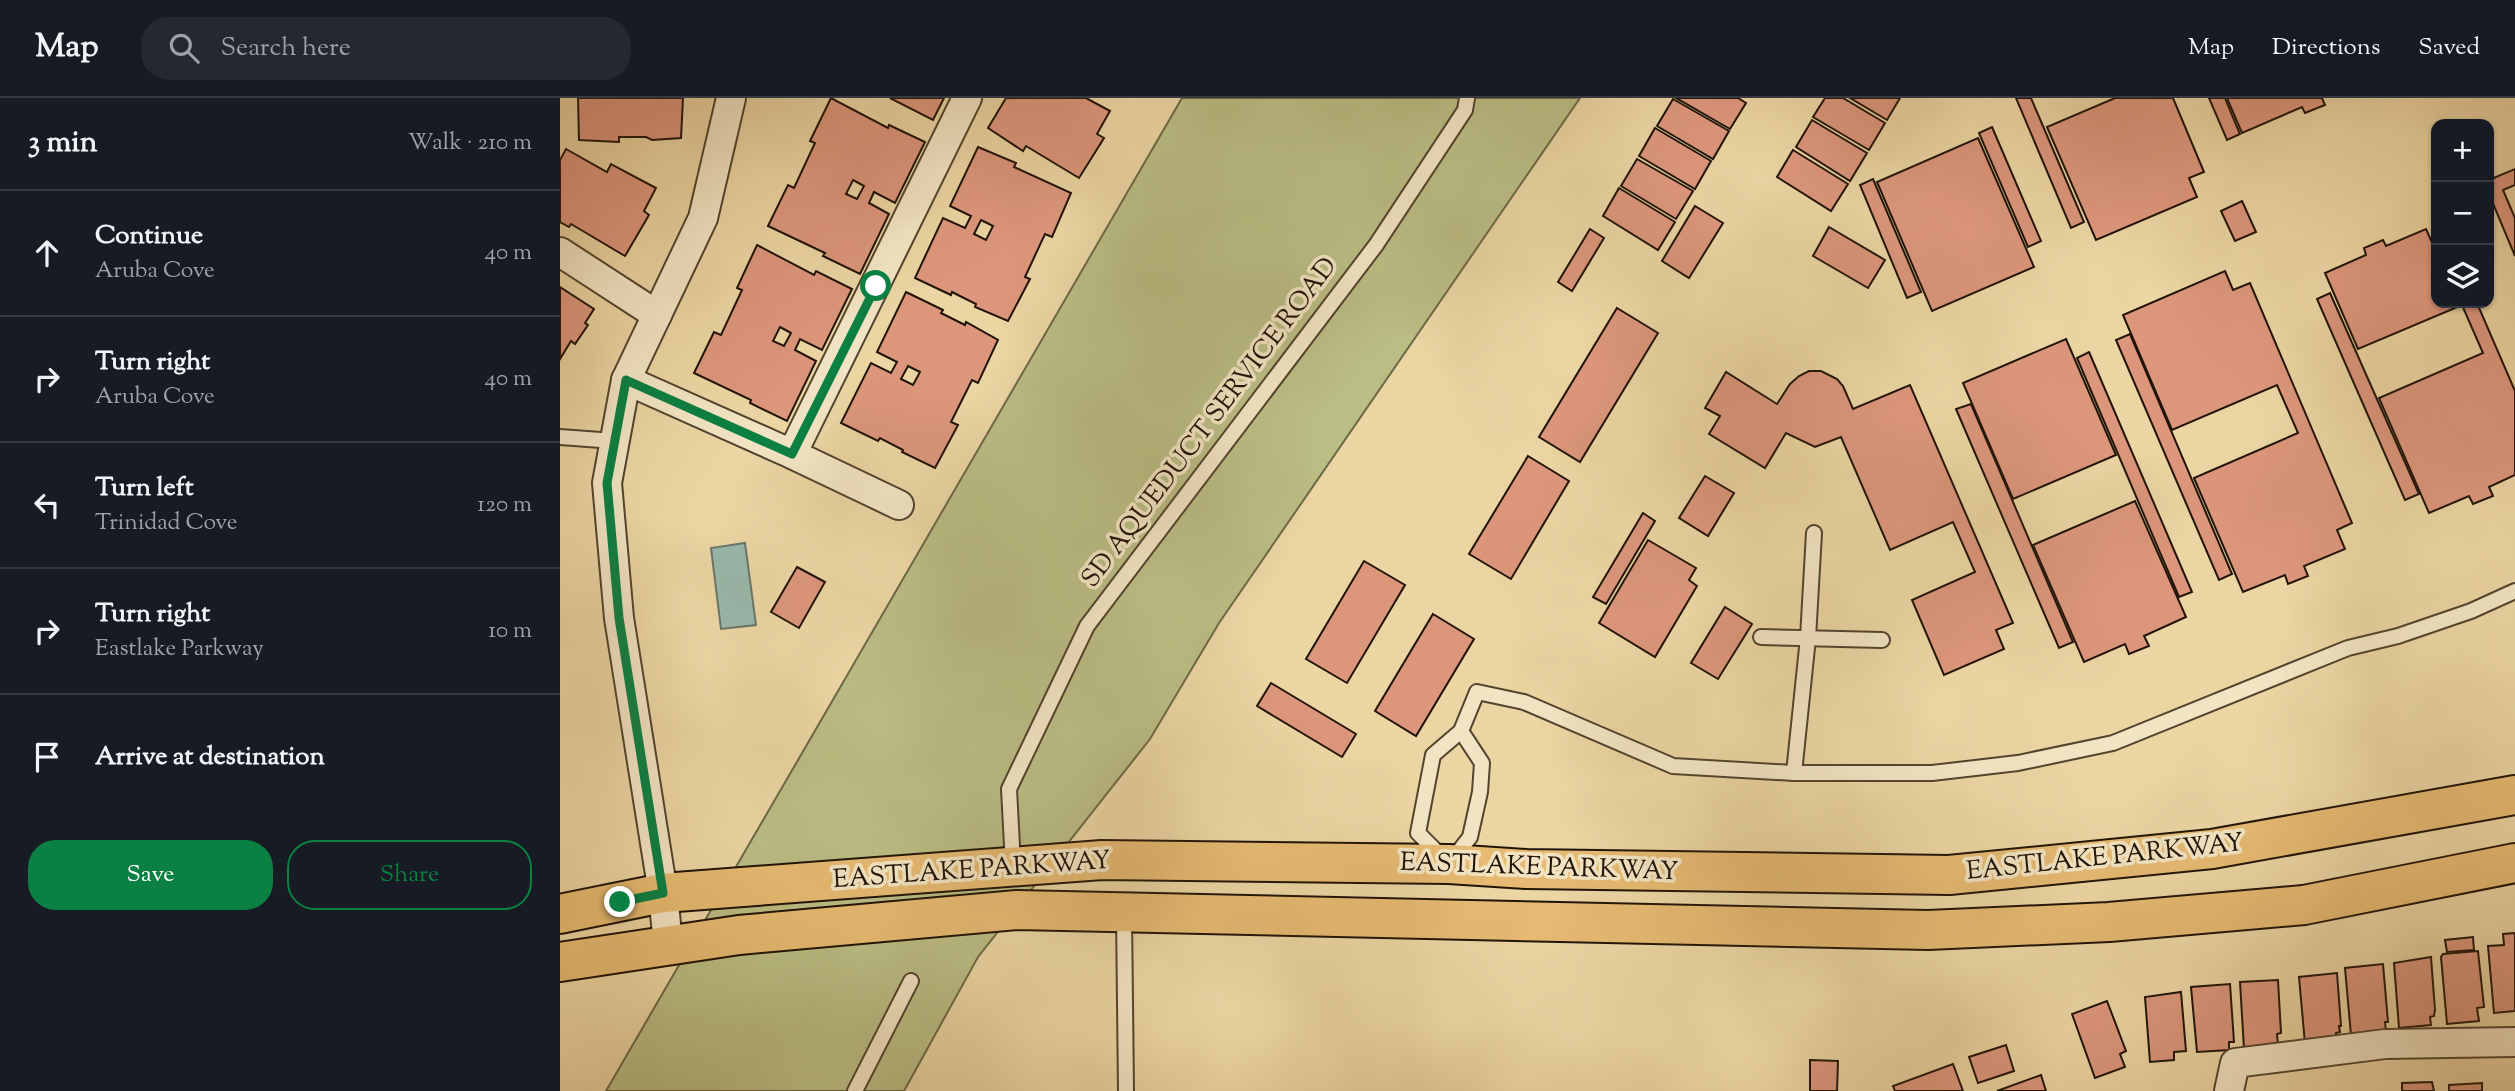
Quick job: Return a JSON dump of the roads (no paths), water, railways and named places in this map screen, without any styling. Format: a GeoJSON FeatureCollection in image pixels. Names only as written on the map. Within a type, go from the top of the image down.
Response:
{"type":"FeatureCollection","features":[{"type":"Feature","properties":{"kind":"main road","name":"EASTLAKE PARKWAY"},"geometry":{"type":"LineString","coordinates":[[560,914],[663,893],[1102,860],[1449,864],[1526,869],[1949,876],[2212,849],[2515,795]]}},
{"type":"Feature","properties":{"kind":"main road","name":"EASTLAKE PARKWAY"},"geometry":{"type":"LineString","coordinates":[[560,962],[753,934],[1017,910],[1928,930],[2109,922],[2304,905],[2515,863]]}},
{"type":"Feature","properties":{"kind":"main road"},"geometry":{"type":"LineString","coordinates":[[1441,920],[1449,864]]}},
{"type":"Feature","properties":{"kind":"street"},"geometry":{"type":"LineString","coordinates":[[668,945],[663,893],[619,618],[607,483],[626,380],[703,218],[731,98]]}},
{"type":"Feature","properties":{"kind":"street"},"geometry":{"type":"LineString","coordinates":[[792,454],[967,98]]}},
{"type":"Feature","properties":{"kind":"street"},"geometry":{"type":"LineString","coordinates":[[560,252],[657,315]]}},
{"type":"Feature","properties":{"kind":"street"},"geometry":{"type":"LineString","coordinates":[[626,380],[899,505]]}},
{"type":"Feature","properties":{"kind":"street"},"geometry":{"type":"LineString","coordinates":[[2229,1091],[2235,1063],[2385,1044],[2515,1042]]}},
{"type":"Feature","properties":{"kind":"lane","name":"SD AQUEDUCT SERVICE ROAD"},"geometry":{"type":"LineString","coordinates":[[1013,866],[1009,789],[1087,625],[1376,245],[1465,110],[1467,98]]}},
{"type":"Feature","properties":{"kind":"lane"},"geometry":{"type":"LineString","coordinates":[[560,437],[614,441]]}},
{"type":"Feature","properties":{"kind":"lane"},"geometry":{"type":"LineString","coordinates":[[1794,773],[1808,638],[1814,533]]}},
{"type":"Feature","properties":{"kind":"lane"},"geometry":{"type":"LineString","coordinates":[[1461,731],[1482,763],[1480,792],[1470,836],[1449,864],[1418,833],[1433,755],[1461,731],[1477,692],[1524,702],[1673,766],[1794,773],[1933,773],[2018,763],[2113,743],[2348,648],[2420,629],[2471,611],[2515,591]]}},
{"type":"Feature","properties":{"kind":"lane"},"geometry":{"type":"LineString","coordinates":[[1760,637],[1882,640]]}},
{"type":"Feature","properties":{"kind":"lane"},"geometry":{"type":"LineString","coordinates":[[1124,913],[1126,1091]]}},
{"type":"Feature","properties":{"kind":"lane"},"geometry":{"type":"LineString","coordinates":[[855,1091],[911,981]]}}]}
